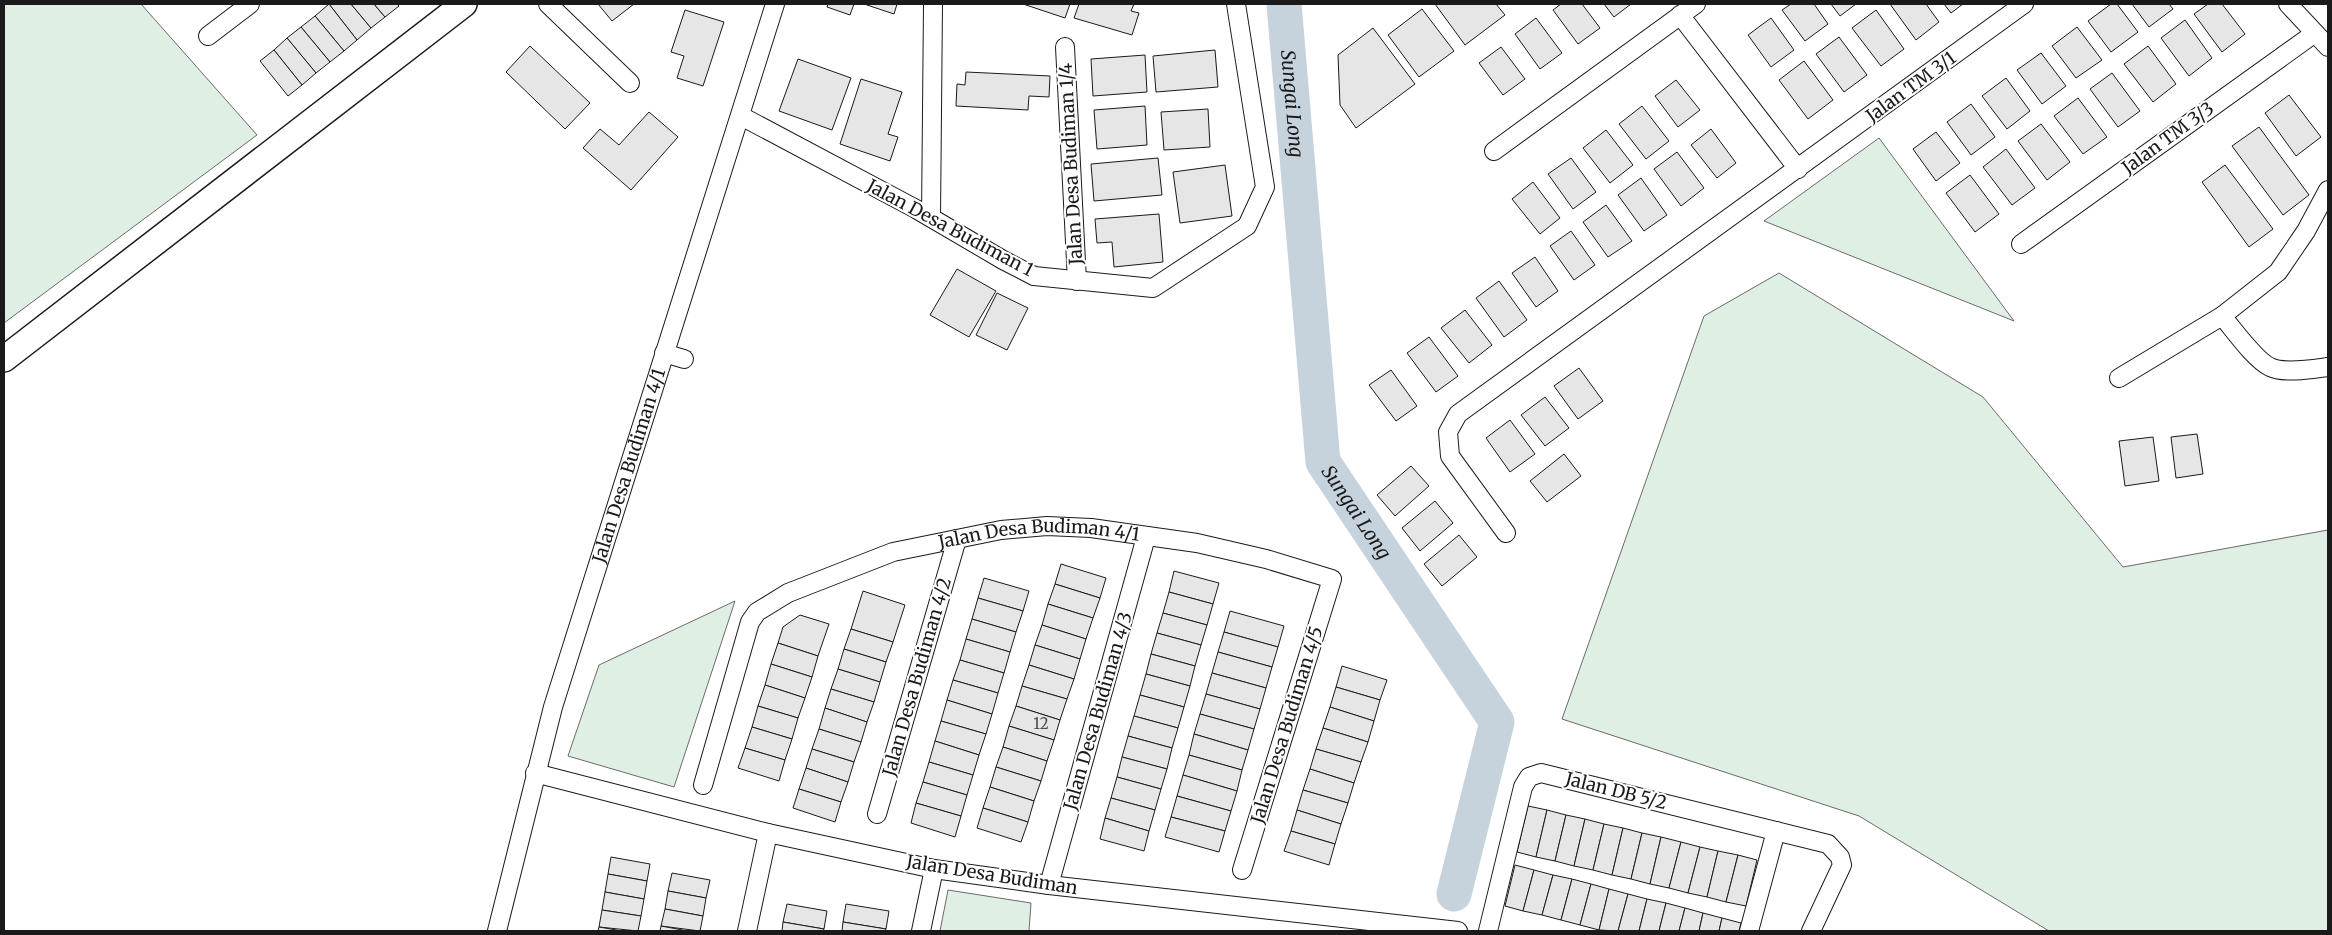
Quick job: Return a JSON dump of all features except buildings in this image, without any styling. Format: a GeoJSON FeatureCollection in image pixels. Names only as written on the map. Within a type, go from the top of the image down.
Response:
{"type":"FeatureCollection","features":[{"type":"Feature","properties":{"kind":"street"},"geometry":{"type":"LineString","coordinates":[[208,36],[250,4]]}},
{"type":"Feature","properties":{"kind":"street"},"geometry":{"type":"LineString","coordinates":[[4,359],[464,4]]}},
{"type":"Feature","properties":{"kind":"street"},"geometry":{"type":"LineString","coordinates":[[548,4],[630,83]]}},
{"type":"Feature","properties":{"kind":"street","name":"Jalan Desa Budiman 4/1"},"geometry":{"type":"LineString","coordinates":[[497,931],[553,707],[775,4]]}},
{"type":"Feature","properties":{"kind":"street"},"geometry":{"type":"LineString","coordinates":[[931,218],[933,4]]}},
{"type":"Feature","properties":{"kind":"street","name":"Jalan Desa Budiman 1"},"geometry":{"type":"LineString","coordinates":[[740,116],[931,218],[1021,270],[1046,278],[1153,288],[1247,226],[1265,187],[1236,4]]}},
{"type":"Feature","properties":{"kind":"street"},"geometry":{"type":"LineString","coordinates":[[1494,152],[1696,4]]}},
{"type":"Feature","properties":{"kind":"street","name":"Jalan TM 3/1"},"geometry":{"type":"LineString","coordinates":[[1506,533],[1450,456],[1448,432],[1458,414],[1798,170],[2024,4]]}},
{"type":"Feature","properties":{"kind":"street"},"geometry":{"type":"LineString","coordinates":[[2288,4],[2328,47]]}},
{"type":"Feature","properties":{"kind":"street"},"geometry":{"type":"LineString","coordinates":[[1680,15],[1798,170]]}},
{"type":"Feature","properties":{"kind":"street","name":"Jalan TM 3/3"},"geometry":{"type":"LineString","coordinates":[[2021,244],[2315,33]]}},
{"type":"Feature","properties":{"kind":"street","name":"Jalan Desa Budiman 1/4"},"geometry":{"type":"LineString","coordinates":[[1065,47],[1077,281]]}},
{"type":"Feature","properties":{"kind":"street"},"geometry":{"type":"LineString","coordinates":[[2120,378],[2222,316],[2278,272],[2306,231],[2328,190]]}},
{"type":"Feature","properties":{"kind":"street"},"geometry":{"type":"LineString","coordinates":[[2222,316],[2249,348],[2270,368],[2301,371],[2328,367]]}},
{"type":"Feature","properties":{"kind":"street"},"geometry":{"type":"LineString","coordinates":[[664,353],[684,359]]}},
{"type":"Feature","properties":{"kind":"street","name":"Jalan Desa Budiman 4/1"},"geometry":{"type":"LineString","coordinates":[[703,785],[748,629],[757,612],[788,593],[893,552],[1001,530],[1047,526],[1091,528],[1197,543],[1266,559],[1332,580]]}},
{"type":"Feature","properties":{"kind":"street","name":"Jalan Desa Budiman 4/3"},"geometry":{"type":"LineString","coordinates":[[1050,886],[1146,537]]}},
{"type":"Feature","properties":{"kind":"street","name":"Jalan Desa Budiman 4/2"},"geometry":{"type":"LineString","coordinates":[[877,814],[957,539]]}},
{"type":"Feature","properties":{"kind":"street","name":"Jalan Desa Budiman 4/5"},"geometry":{"type":"LineString","coordinates":[[1242,870],[1332,580]]}},
{"type":"Feature","properties":{"kind":"street","name":"Jalan Desa Budiman"},"geometry":{"type":"LineString","coordinates":[[535,773],[768,833],[934,869],[1050,886],[1458,931]]}},
{"type":"Feature","properties":{"kind":"street","name":"Jalan DB 5/2"},"geometry":{"type":"LineString","coordinates":[[1488,931],[1523,787],[1526,780],[1535,774],[1550,775],[1828,844],[1840,857],[1841,870],[1811,931]]}},
{"type":"Feature","properties":{"kind":"street"},"geometry":{"type":"LineString","coordinates":[[1749,931],[1776,831]]}},
{"type":"Feature","properties":{"kind":"street"},"geometry":{"type":"LineString","coordinates":[[746,931],[768,833]]}},
{"type":"Feature","properties":{"kind":"street"},"geometry":{"type":"LineString","coordinates":[[921,931],[934,869]]}},
{"type":"Feature","properties":{"kind":"green space"},"geometry":{"type":"Polygon","coordinates":[[[4,4],[141,4],[257,135],[4,323],[4,4]]]}},
{"type":"Feature","properties":{"kind":"green space"},"geometry":{"type":"Polygon","coordinates":[[[1879,138],[2014,321],[1764,221],[1879,138]]]}},
{"type":"Feature","properties":{"kind":"green space"},"geometry":{"type":"Polygon","coordinates":[[[1779,273],[1983,397],[2123,567],[2328,530],[2328,931],[2049,931],[1859,816],[1562,719],[1704,316],[1779,273]]]}},
{"type":"Feature","properties":{"kind":"green space"},"geometry":{"type":"Polygon","coordinates":[[[735,601],[674,787],[568,756],[599,665],[735,601]]]}},
{"type":"Feature","properties":{"kind":"green space"},"geometry":{"type":"Polygon","coordinates":[[[948,890],[1031,903],[1029,931],[940,931],[948,890]]]}},
{"type":"Feature","properties":{"kind":"waterway","name":"Sungai Long"},"geometry":{"type":"LineString","coordinates":[[1284,4],[1323,462],[1497,722],[1454,894]]}}]}
